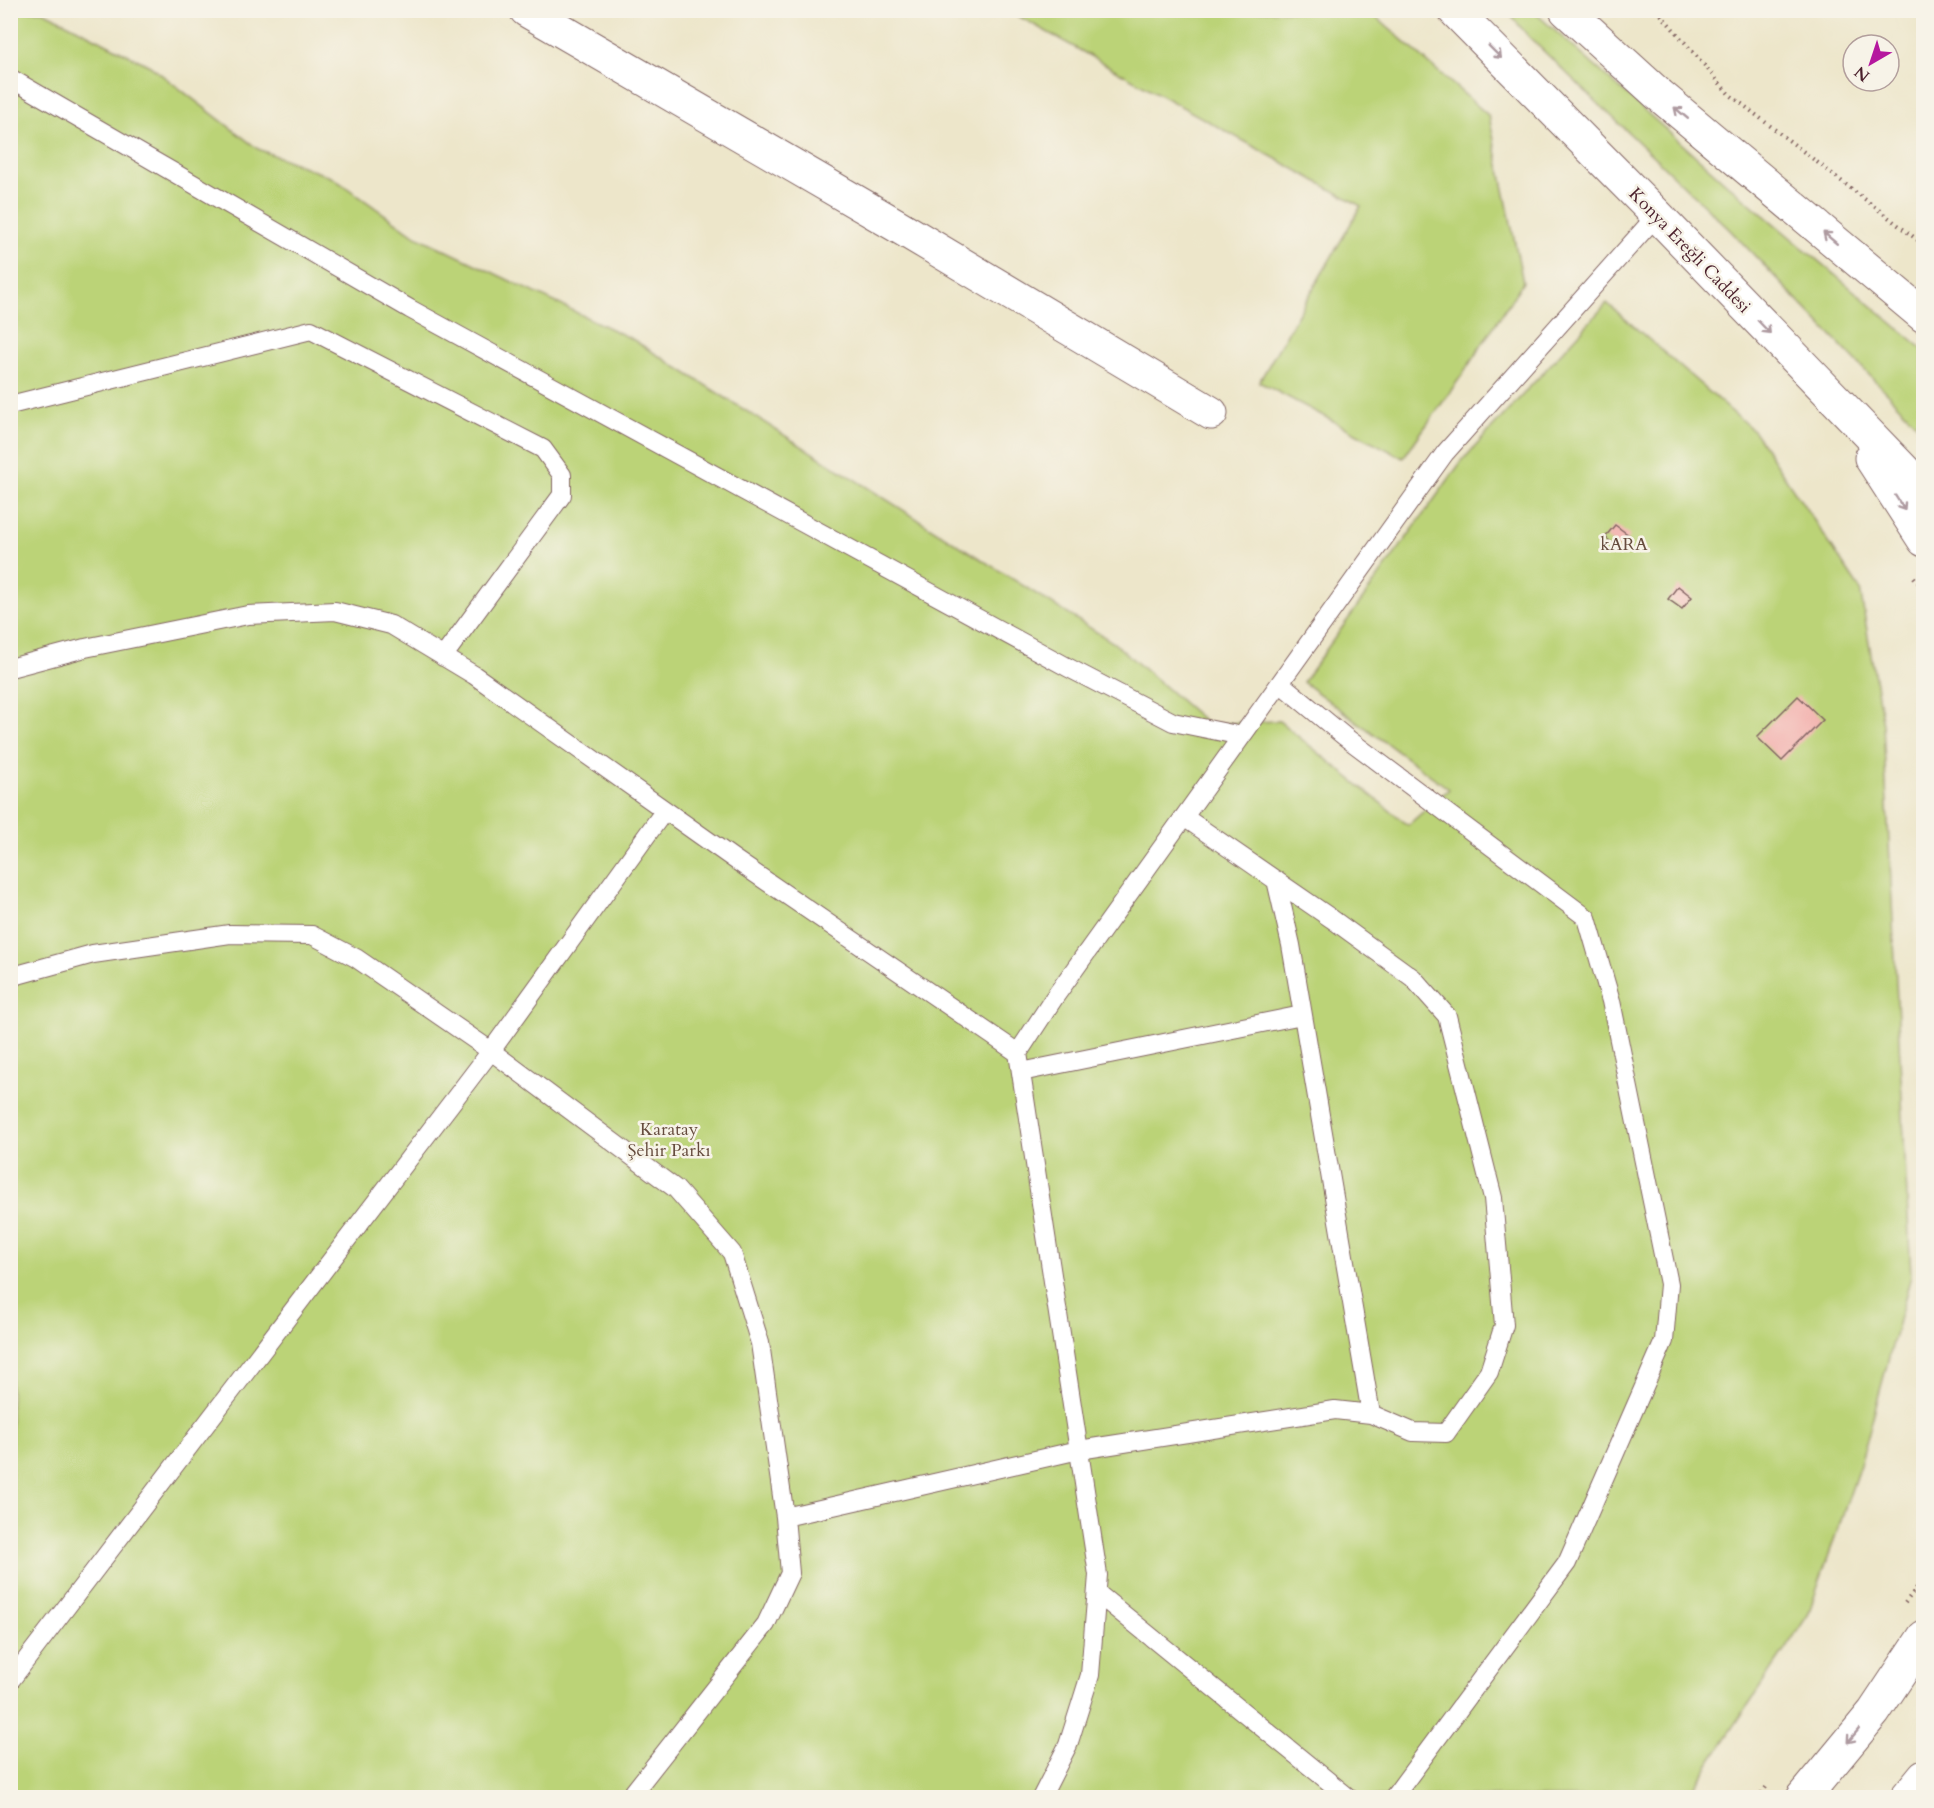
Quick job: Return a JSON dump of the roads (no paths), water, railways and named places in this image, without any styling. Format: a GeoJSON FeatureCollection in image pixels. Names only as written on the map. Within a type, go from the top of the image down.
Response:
{"type":"FeatureCollection","features":[{"type":"Feature","properties":{"kind":"main road"},"geometry":{"type":"LineString","coordinates":[[526,10],[896,225],[1211,413]]}},
{"type":"Feature","properties":{"kind":"main road","name":"Konya Ereğli Caddesi"},"geometry":{"type":"LineString","coordinates":[[1454,10],[1657,215],[1923,491]]}},
{"type":"Feature","properties":{"kind":"main road"},"geometry":{"type":"LineString","coordinates":[[1566,10],[1657,93],[1923,316]]}},
{"type":"Feature","properties":{"kind":"main road"},"geometry":{"type":"LineString","coordinates":[[1864,266],[1923,301]]}},
{"type":"Feature","properties":{"kind":"main road"},"geometry":{"type":"LineString","coordinates":[[1834,401],[1923,540]]}},
{"type":"Feature","properties":{"kind":"main road"},"geometry":{"type":"LineString","coordinates":[[1874,1712],[1923,1637]]}},
{"type":"Feature","properties":{"kind":"main road"},"geometry":{"type":"LineString","coordinates":[[1803,1797],[1923,1656]]}},
{"type":"Feature","properties":{"kind":"main road"},"geometry":{"type":"LineString","coordinates":[[1906,1797],[1923,1776]]}},
{"type":"Feature","properties":{"kind":"lane"},"geometry":{"type":"LineString","coordinates":[[10,78],[410,309],[1069,668],[1173,722],[1242,736]]}},
{"type":"Feature","properties":{"kind":"lane"},"geometry":{"type":"LineString","coordinates":[[1041,1797],[1068,1745],[1090,1676],[1098,1575],[1018,1053],[1054,998],[1445,453],[1657,215]]}},
{"type":"Feature","properties":{"kind":"lane"},"geometry":{"type":"LineString","coordinates":[[10,405],[311,330],[543,449],[562,475],[562,495],[443,657]]}},
{"type":"Feature","properties":{"kind":"lane"},"geometry":{"type":"LineString","coordinates":[[10,668],[85,648],[248,615],[335,611],[391,625],[474,675],[665,810],[1018,1053]]}},
{"type":"Feature","properties":{"kind":"lane"},"geometry":{"type":"LineString","coordinates":[[1280,683],[1344,736],[1587,918],[1611,1001],[1669,1284],[1664,1341],[1567,1563],[1393,1797]]}},
{"type":"Feature","properties":{"kind":"lane"},"geometry":{"type":"LineString","coordinates":[[10,1681],[492,1051],[665,810]]}},
{"type":"Feature","properties":{"kind":"lane"},"geometry":{"type":"LineString","coordinates":[[785,1517],[1079,1450],[1335,1410],[1371,1414],[1413,1432],[1446,1433],[1489,1372],[1504,1325],[1493,1198],[1447,1016],[1413,978],[1184,817]]}},
{"type":"Feature","properties":{"kind":"lane"},"geometry":{"type":"LineString","coordinates":[[1276,880],[1291,945],[1371,1414]]}},
{"type":"Feature","properties":{"kind":"lane"},"geometry":{"type":"LineString","coordinates":[[10,977],[93,954],[230,934],[312,935],[356,958],[492,1051],[676,1189],[732,1253],[760,1344],[785,1517],[790,1574],[766,1624],[629,1797]]}},
{"type":"Feature","properties":{"kind":"lane"},"geometry":{"type":"LineString","coordinates":[[1021,1072],[1302,1015]]}},
{"type":"Feature","properties":{"kind":"lane"},"geometry":{"type":"LineString","coordinates":[[1097,1593],[1349,1797]]}},
{"type":"Feature","properties":{"kind":"park label","name":"kARA"},"geometry":{"type":"Point","coordinates":[1624,544]}},
{"type":"Feature","properties":{"kind":"park label","name":"Karatay Şehir Parkı"},"geometry":{"type":"Point","coordinates":[669,1139]}}]}
